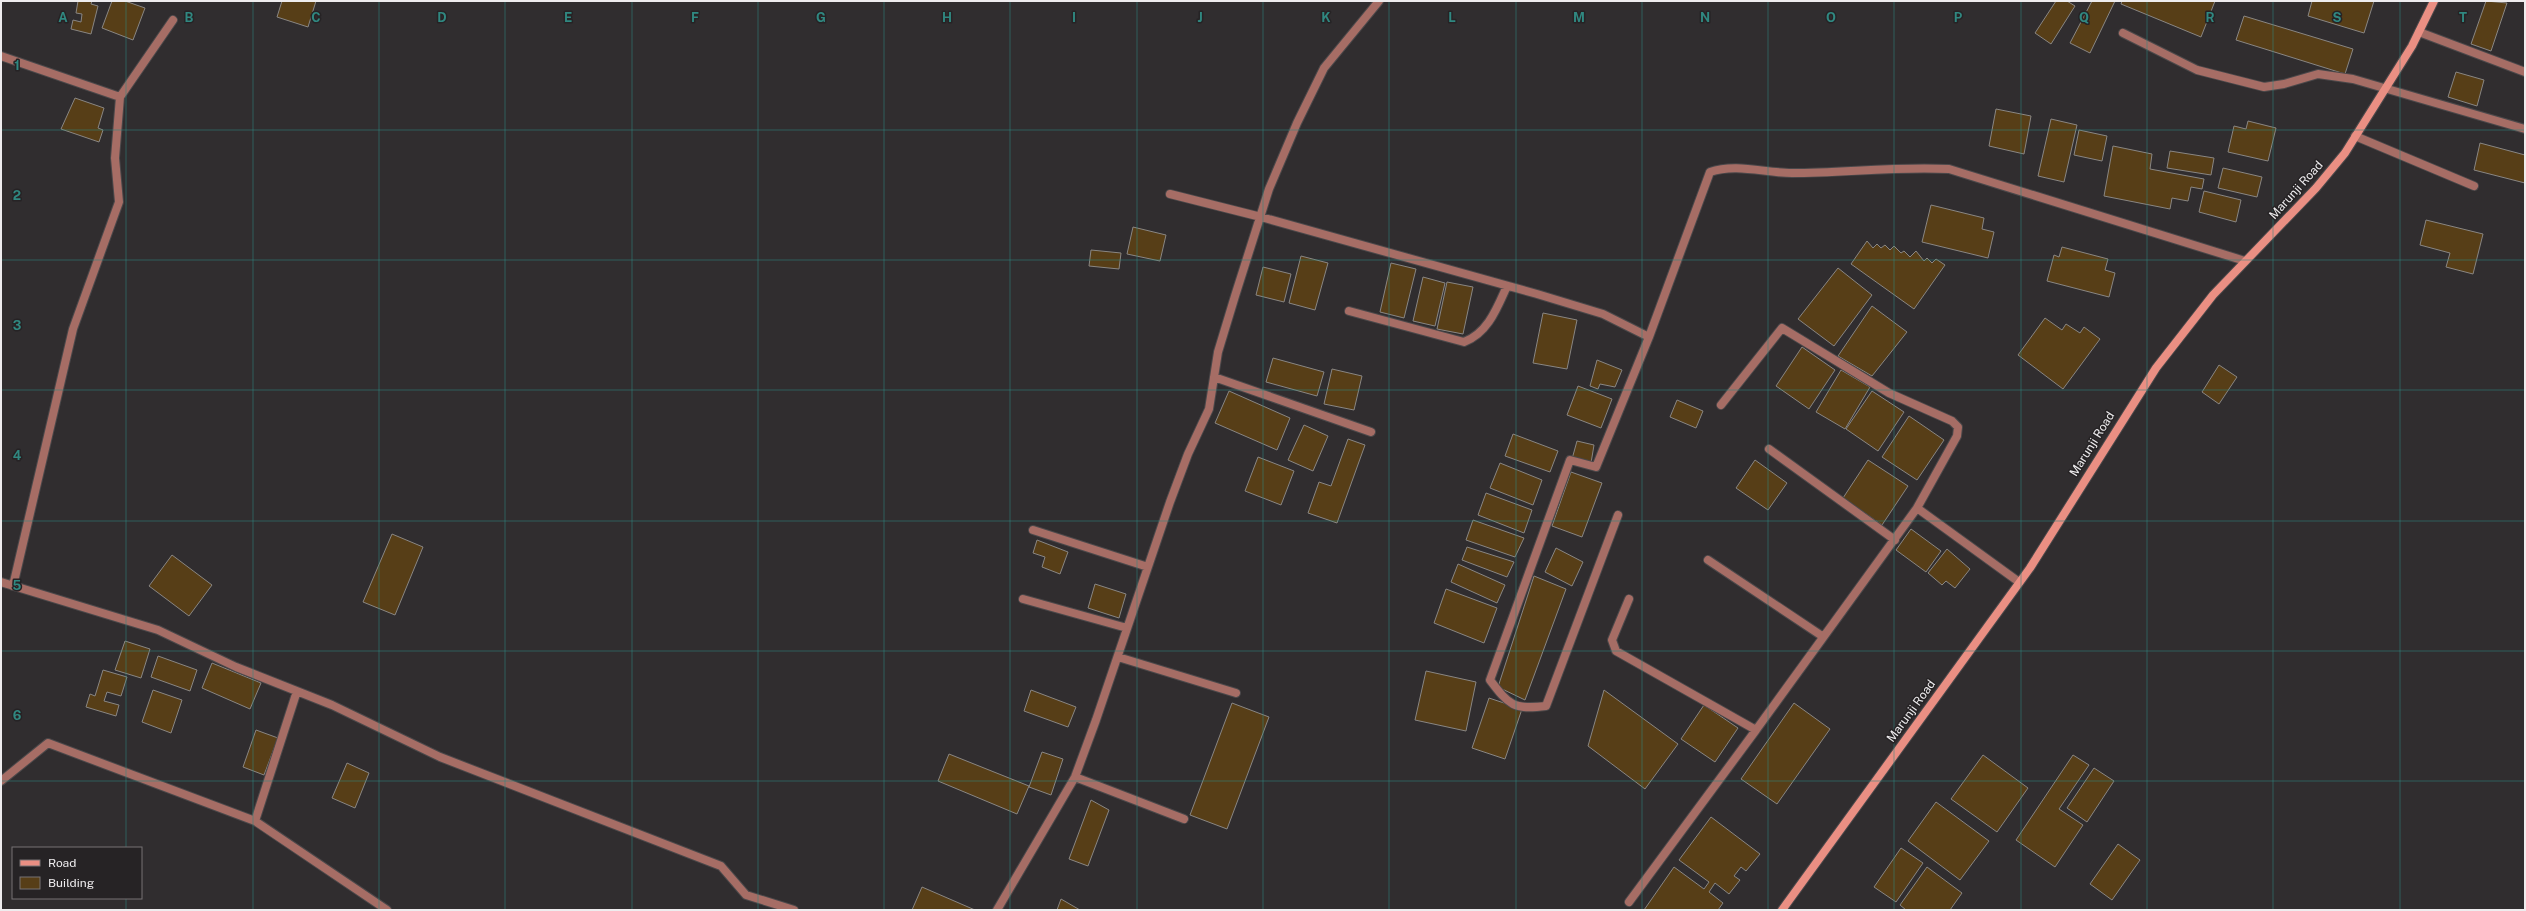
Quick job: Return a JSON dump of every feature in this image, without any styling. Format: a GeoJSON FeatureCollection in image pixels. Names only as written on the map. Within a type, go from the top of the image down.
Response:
{"type":"FeatureCollection","features":[{"type":"Feature","properties":{"kind":"street"},"geometry":{"type":"LineString","coordinates":[[997,910],[1075,777],[1188,454],[1209,409],[1220,345],[1261,217],[1297,123],[1324,68],[1378,1]]}},
{"type":"Feature","properties":{"kind":"street","name":"Marunji Road"},"geometry":{"type":"LineString","coordinates":[[1782,910],[2019,582],[2156,368],[2213,295],[2316,188],[2355,136],[2419,32],[2434,1]]}},
{"type":"Feature","properties":{"kind":"street"},"geometry":{"type":"LineString","coordinates":[[13,586],[73,330],[119,202],[115,158],[120,97],[173,20]]}},
{"type":"Feature","properties":{"kind":"street"},"geometry":{"type":"LineString","coordinates":[[2419,32],[2525,72]]}},
{"type":"Feature","properties":{"kind":"street"},"geometry":{"type":"LineString","coordinates":[[2123,33],[2197,70],[2264,87],[2284,84],[2318,74],[2353,79],[2525,129]]}},
{"type":"Feature","properties":{"kind":"street"},"geometry":{"type":"LineString","coordinates":[[1,56],[120,97]]}},
{"type":"Feature","properties":{"kind":"street"},"geometry":{"type":"LineString","coordinates":[[2355,136],[2474,186]]}},
{"type":"Feature","properties":{"kind":"street"},"geometry":{"type":"LineString","coordinates":[[1618,515],[1546,706],[1528,708],[1506,702],[1490,680],[1570,460],[1596,468],[1649,337],[1710,172],[1724,168],[1791,173],[1925,168],[1949,169],[2245,261]]}},
{"type":"Feature","properties":{"kind":"street"},"geometry":{"type":"LineString","coordinates":[[1170,194],[1261,217],[1603,314],[1649,337]]}},
{"type":"Feature","properties":{"kind":"street"},"geometry":{"type":"LineString","coordinates":[[1349,311],[1464,342],[1474,339],[1486,327],[1507,286]]}},
{"type":"Feature","properties":{"kind":"street"},"geometry":{"type":"LineString","coordinates":[[1629,902],[1917,508],[1957,436],[1958,428],[1952,421],[1889,393],[1791,332],[1782,328],[1721,405]]}},
{"type":"Feature","properties":{"kind":"street"},"geometry":{"type":"LineString","coordinates":[[1214,377],[1371,432]]}},
{"type":"Feature","properties":{"kind":"street"},"geometry":{"type":"LineString","coordinates":[[1769,449],[1894,540]]}},
{"type":"Feature","properties":{"kind":"street"},"geometry":{"type":"LineString","coordinates":[[1917,508],[2019,582]]}},
{"type":"Feature","properties":{"kind":"street"},"geometry":{"type":"LineString","coordinates":[[1033,530],[1148,567]]}},
{"type":"Feature","properties":{"kind":"street"},"geometry":{"type":"LineString","coordinates":[[1708,560],[1822,636]]}},
{"type":"Feature","properties":{"kind":"street"},"geometry":{"type":"LineString","coordinates":[[1,582],[158,630],[236,667],[297,691],[440,757],[721,866],[746,895],[794,910]]}},
{"type":"Feature","properties":{"kind":"street"},"geometry":{"type":"LineString","coordinates":[[1023,599],[1127,628]]}},
{"type":"Feature","properties":{"kind":"street"},"geometry":{"type":"LineString","coordinates":[[1629,599],[1612,640],[1616,651],[1756,730]]}},
{"type":"Feature","properties":{"kind":"street"},"geometry":{"type":"LineString","coordinates":[[1118,657],[1236,693]]}},
{"type":"Feature","properties":{"kind":"street"},"geometry":{"type":"LineString","coordinates":[[255,820],[297,691]]}},
{"type":"Feature","properties":{"kind":"street"},"geometry":{"type":"LineString","coordinates":[[1,781],[48,743],[255,820],[387,910]]}},
{"type":"Feature","properties":{"kind":"street"},"geometry":{"type":"LineString","coordinates":[[1075,777],[1184,819]]}},
{"type":"Feature","properties":{"kind":"building"},"geometry":{"type":"Polygon","coordinates":[[[78,1],[92,1],[91,4],[98,6],[91,34],[71,29],[73,20],[81,22],[82,14],[76,13],[78,1]]]}},
{"type":"Feature","properties":{"kind":"building"},"geometry":{"type":"Polygon","coordinates":[[[112,1],[125,1],[145,8],[133,40],[102,28],[112,1]]]}},
{"type":"Feature","properties":{"kind":"building"},"geometry":{"type":"Polygon","coordinates":[[[282,1],[316,1],[308,27],[277,17],[282,1]]]}},
{"type":"Feature","properties":{"kind":"building"},"geometry":{"type":"Polygon","coordinates":[[[2056,1],[2067,1],[2075,6],[2051,44],[2035,33],[2056,1]]]}},
{"type":"Feature","properties":{"kind":"building"},"geometry":{"type":"Polygon","coordinates":[[[2092,1],[2115,1],[2090,53],[2070,43],[2092,1]]]}},
{"type":"Feature","properties":{"kind":"building"},"geometry":{"type":"Polygon","coordinates":[[[2122,1],[2215,1],[2201,37],[2121,4],[2122,1]]]}},
{"type":"Feature","properties":{"kind":"building"},"geometry":{"type":"Polygon","coordinates":[[[2312,1],[2374,1],[2364,33],[2308,16],[2312,1]]]}},
{"type":"Feature","properties":{"kind":"building"},"geometry":{"type":"Polygon","coordinates":[[[2486,1],[2507,3],[2491,51],[2471,44],[2486,1]]]}},
{"type":"Feature","properties":{"kind":"building"},"geometry":{"type":"Polygon","coordinates":[[[2244,16],[2353,49],[2345,74],[2236,40],[2244,16]]]}},
{"type":"Feature","properties":{"kind":"building"},"geometry":{"type":"Polygon","coordinates":[[[2456,72],[2484,80],[2477,106],[2448,97],[2456,72]]]}},
{"type":"Feature","properties":{"kind":"building"},"geometry":{"type":"Polygon","coordinates":[[[75,98],[104,108],[98,128],[103,130],[99,142],[61,129],[75,98]]]}},
{"type":"Feature","properties":{"kind":"building"},"geometry":{"type":"Polygon","coordinates":[[[1996,109],[2031,116],[2024,154],[1989,146],[1996,109]]]}},
{"type":"Feature","properties":{"kind":"building"},"geometry":{"type":"Polygon","coordinates":[[[2051,119],[2077,125],[2064,182],[2038,176],[2051,119]]]}},
{"type":"Feature","properties":{"kind":"building"},"geometry":{"type":"Polygon","coordinates":[[[2248,121],[2276,128],[2268,161],[2228,152],[2234,126],[2246,129],[2248,121]]]}},
{"type":"Feature","properties":{"kind":"building"},"geometry":{"type":"Polygon","coordinates":[[[2079,130],[2107,136],[2102,161],[2074,155],[2079,130]]]}},
{"type":"Feature","properties":{"kind":"building"},"geometry":{"type":"Polygon","coordinates":[[[2480,143],[2525,155],[2525,183],[2474,170],[2480,143]]]}},
{"type":"Feature","properties":{"kind":"building"},"geometry":{"type":"Polygon","coordinates":[[[2113,146],[2152,154],[2150,169],[2204,179],[2202,189],[2191,187],[2188,201],[2172,198],[2170,209],[2104,196],[2113,146]]]}},
{"type":"Feature","properties":{"kind":"building"},"geometry":{"type":"Polygon","coordinates":[[[2170,151],[2214,158],[2211,175],[2167,168],[2170,151]]]}},
{"type":"Feature","properties":{"kind":"building"},"geometry":{"type":"Polygon","coordinates":[[[2223,168],[2262,177],[2257,197],[2218,188],[2223,168]]]}},
{"type":"Feature","properties":{"kind":"building"},"geometry":{"type":"Polygon","coordinates":[[[2204,191],[2241,200],[2236,222],[2199,212],[2204,191]]]}},
{"type":"Feature","properties":{"kind":"building"},"geometry":{"type":"Polygon","coordinates":[[[1931,205],[1984,218],[1982,229],[1994,232],[1988,258],[1922,242],[1931,205]]]}},
{"type":"Feature","properties":{"kind":"building"},"geometry":{"type":"Polygon","coordinates":[[[2426,220],[2483,234],[2473,274],[2446,267],[2450,253],[2420,245],[2426,220]]]}},
{"type":"Feature","properties":{"kind":"building"},"geometry":{"type":"Polygon","coordinates":[[[1133,227],[1166,235],[1160,261],[1127,254],[1133,227]]]}},
{"type":"Feature","properties":{"kind":"building"},"geometry":{"type":"Polygon","coordinates":[[[1867,241],[1873,248],[1877,244],[1881,248],[1885,245],[1890,250],[1894,246],[1901,253],[1904,251],[1910,257],[1916,251],[1924,261],[1927,258],[1932,263],[1936,259],[1945,265],[1914,309],[1851,264],[1867,241]]]}},
{"type":"Feature","properties":{"kind":"building"},"geometry":{"type":"Polygon","coordinates":[[[2062,247],[2108,259],[2105,270],[2115,273],[2109,297],[2047,281],[2054,255],[2059,257],[2062,247]]]}},
{"type":"Feature","properties":{"kind":"building"},"geometry":{"type":"Polygon","coordinates":[[[1091,250],[1121,253],[1119,269],[1089,266],[1091,250]]]}},
{"type":"Feature","properties":{"kind":"building"},"geometry":{"type":"Polygon","coordinates":[[[1301,256],[1328,263],[1315,310],[1289,303],[1301,256]]]}},
{"type":"Feature","properties":{"kind":"building"},"geometry":{"type":"Polygon","coordinates":[[[1391,263],[1416,269],[1404,318],[1380,312],[1391,263]]]}},
{"type":"Feature","properties":{"kind":"building"},"geometry":{"type":"Polygon","coordinates":[[[1263,267],[1291,274],[1284,302],[1256,295],[1263,267]]]}},
{"type":"Feature","properties":{"kind":"building"},"geometry":{"type":"Polygon","coordinates":[[[1838,268],[1872,295],[1834,346],[1798,319],[1838,268]]]}},
{"type":"Feature","properties":{"kind":"building"},"geometry":{"type":"Polygon","coordinates":[[[1423,277],[1445,283],[1435,326],[1413,321],[1423,277]]]}},
{"type":"Feature","properties":{"kind":"building"},"geometry":{"type":"Polygon","coordinates":[[[1447,282],[1473,287],[1463,334],[1437,329],[1447,282]]]}},
{"type":"Feature","properties":{"kind":"building"},"geometry":{"type":"Polygon","coordinates":[[[1872,306],[1907,332],[1872,376],[1838,356],[1872,306]]]}},
{"type":"Feature","properties":{"kind":"building"},"geometry":{"type":"Polygon","coordinates":[[[1543,313],[1577,320],[1567,369],[1533,363],[1543,313]]]}},
{"type":"Feature","properties":{"kind":"building"},"geometry":{"type":"Polygon","coordinates":[[[2045,318],[2062,330],[2066,324],[2080,333],[2084,327],[2100,339],[2063,389],[2018,355],[2045,318]]]}},
{"type":"Feature","properties":{"kind":"building"},"geometry":{"type":"Polygon","coordinates":[[[1802,347],[1835,370],[1809,409],[1776,386],[1802,347]]]}},
{"type":"Feature","properties":{"kind":"building"},"geometry":{"type":"Polygon","coordinates":[[[1273,358],[1324,372],[1317,396],[1266,382],[1273,358]]]}},
{"type":"Feature","properties":{"kind":"building"},"geometry":{"type":"Polygon","coordinates":[[[1597,360],[1622,370],[1615,387],[1600,384],[1598,389],[1590,386],[1597,360]]]}},
{"type":"Feature","properties":{"kind":"building"},"geometry":{"type":"Polygon","coordinates":[[[2219,365],[2237,377],[2219,404],[2202,392],[2219,365]]]}},
{"type":"Feature","properties":{"kind":"building"},"geometry":{"type":"Polygon","coordinates":[[[1332,369],[1362,376],[1354,410],[1324,404],[1332,369]]]}},
{"type":"Feature","properties":{"kind":"building"},"geometry":{"type":"Polygon","coordinates":[[[1841,370],[1870,387],[1845,429],[1816,412],[1841,370]]]}},
{"type":"Feature","properties":{"kind":"building"},"geometry":{"type":"Polygon","coordinates":[[[1578,386],[1612,399],[1601,428],[1567,415],[1578,386]]]}},
{"type":"Feature","properties":{"kind":"building"},"geometry":{"type":"Polygon","coordinates":[[[1229,391],[1290,418],[1277,450],[1215,423],[1229,391]]]}},
{"type":"Feature","properties":{"kind":"building"},"geometry":{"type":"Polygon","coordinates":[[[1872,391],[1904,412],[1878,451],[1846,429],[1872,391]]]}},
{"type":"Feature","properties":{"kind":"building"},"geometry":{"type":"Polygon","coordinates":[[[1677,400],[1703,411],[1696,428],[1670,417],[1677,400]]]}},
{"type":"Feature","properties":{"kind":"building"},"geometry":{"type":"Polygon","coordinates":[[[1909,416],[1944,440],[1917,480],[1882,457],[1909,416]]]}},
{"type":"Feature","properties":{"kind":"building"},"geometry":{"type":"Polygon","coordinates":[[[1304,425],[1328,436],[1313,471],[1288,460],[1304,425]]]}},
{"type":"Feature","properties":{"kind":"building"},"geometry":{"type":"Polygon","coordinates":[[[1513,434],[1558,451],[1550,472],[1505,456],[1513,434]]]}},
{"type":"Feature","properties":{"kind":"building"},"geometry":{"type":"Polygon","coordinates":[[[1348,439],[1365,445],[1337,523],[1308,513],[1319,482],[1331,486],[1348,439]]]}},
{"type":"Feature","properties":{"kind":"building"},"geometry":{"type":"Polygon","coordinates":[[[1577,441],[1594,445],[1591,463],[1572,459],[1577,441]]]}},
{"type":"Feature","properties":{"kind":"building"},"geometry":{"type":"Polygon","coordinates":[[[1258,457],[1294,471],[1281,505],[1245,491],[1258,457]]]}},
{"type":"Feature","properties":{"kind":"building"},"geometry":{"type":"Polygon","coordinates":[[[1755,460],[1787,483],[1768,510],[1736,488],[1755,460]]]}},
{"type":"Feature","properties":{"kind":"building"},"geometry":{"type":"Polygon","coordinates":[[[1868,460],[1908,486],[1882,525],[1843,498],[1868,460]]]}},
{"type":"Feature","properties":{"kind":"building"},"geometry":{"type":"Polygon","coordinates":[[[1500,463],[1542,480],[1533,505],[1490,488],[1500,463]]]}},
{"type":"Feature","properties":{"kind":"building"},"geometry":{"type":"Polygon","coordinates":[[[1571,472],[1602,483],[1582,537],[1552,526],[1571,472]]]}},
{"type":"Feature","properties":{"kind":"building"},"geometry":{"type":"Polygon","coordinates":[[[1486,493],[1532,510],[1524,533],[1478,515],[1486,493]]]}},
{"type":"Feature","properties":{"kind":"building"},"geometry":{"type":"Polygon","coordinates":[[[1473,520],[1524,538],[1515,557],[1466,540],[1473,520]]]}},
{"type":"Feature","properties":{"kind":"building"},"geometry":{"type":"Polygon","coordinates":[[[1911,529],[1941,551],[1926,572],[1896,550],[1911,529]]]}},
{"type":"Feature","properties":{"kind":"building"},"geometry":{"type":"Polygon","coordinates":[[[392,534],[423,547],[395,615],[363,602],[392,534]]]}},
{"type":"Feature","properties":{"kind":"building"},"geometry":{"type":"Polygon","coordinates":[[[1037,540],[1068,552],[1060,574],[1042,567],[1045,557],[1033,553],[1037,540]]]}},
{"type":"Feature","properties":{"kind":"building"},"geometry":{"type":"Polygon","coordinates":[[[1467,547],[1514,562],[1507,577],[1462,560],[1467,547]]]}},
{"type":"Feature","properties":{"kind":"building"},"geometry":{"type":"Polygon","coordinates":[[[1556,548],[1583,562],[1572,586],[1545,572],[1556,548]]]}},
{"type":"Feature","properties":{"kind":"building"},"geometry":{"type":"Polygon","coordinates":[[[1947,549],[1970,569],[1955,588],[1946,581],[1942,585],[1928,573],[1947,549]]]}},
{"type":"Feature","properties":{"kind":"building"},"geometry":{"type":"Polygon","coordinates":[[[172,555],[212,585],[189,616],[149,586],[172,555]]]}},
{"type":"Feature","properties":{"kind":"building"},"geometry":{"type":"Polygon","coordinates":[[[1458,564],[1505,585],[1497,603],[1451,582],[1458,564]]]}},
{"type":"Feature","properties":{"kind":"building"},"geometry":{"type":"Polygon","coordinates":[[[1534,576],[1566,589],[1525,700],[1498,687],[1534,576]]]}},
{"type":"Feature","properties":{"kind":"building"},"geometry":{"type":"Polygon","coordinates":[[[1095,584],[1126,594],[1119,618],[1088,608],[1095,584]]]}},
{"type":"Feature","properties":{"kind":"building"},"geometry":{"type":"Polygon","coordinates":[[[1446,589],[1497,608],[1484,643],[1434,623],[1446,589]]]}},
{"type":"Feature","properties":{"kind":"building"},"geometry":{"type":"Polygon","coordinates":[[[125,641],[150,649],[141,678],[115,670],[125,641]]]}},
{"type":"Feature","properties":{"kind":"building"},"geometry":{"type":"Polygon","coordinates":[[[158,656],[197,670],[190,691],[151,677],[158,656]]]}},
{"type":"Feature","properties":{"kind":"building"},"geometry":{"type":"Polygon","coordinates":[[[212,663],[261,683],[250,709],[202,688],[212,663]]]}},
{"type":"Feature","properties":{"kind":"building"},"geometry":{"type":"Polygon","coordinates":[[[103,670],[127,677],[121,696],[107,692],[104,701],[119,705],[116,716],[86,707],[90,694],[95,696],[103,670]]]}},
{"type":"Feature","properties":{"kind":"building"},"geometry":{"type":"Polygon","coordinates":[[[1426,671],[1476,682],[1466,731],[1415,720],[1426,671]]]}},
{"type":"Feature","properties":{"kind":"building"},"geometry":{"type":"Polygon","coordinates":[[[153,690],[182,700],[171,733],[142,722],[153,690]]]}},
{"type":"Feature","properties":{"kind":"building"},"geometry":{"type":"Polygon","coordinates":[[[1031,690],[1076,707],[1068,727],[1024,711],[1031,690]]]}},
{"type":"Feature","properties":{"kind":"building"},"geometry":{"type":"Polygon","coordinates":[[[1604,690],[1678,744],[1645,789],[1588,746],[1604,690]]]}},
{"type":"Feature","properties":{"kind":"building"},"geometry":{"type":"Polygon","coordinates":[[[1489,698],[1522,709],[1505,759],[1472,748],[1489,698]]]}},
{"type":"Feature","properties":{"kind":"building"},"geometry":{"type":"Polygon","coordinates":[[[1232,703],[1269,717],[1227,829],[1190,815],[1232,703]]]}},
{"type":"Feature","properties":{"kind":"building"},"geometry":{"type":"Polygon","coordinates":[[[1794,703],[1830,729],[1777,804],[1741,779],[1794,703]]]}},
{"type":"Feature","properties":{"kind":"building"},"geometry":{"type":"Polygon","coordinates":[[[1704,705],[1738,728],[1715,762],[1681,739],[1704,705]]]}},
{"type":"Feature","properties":{"kind":"building"},"geometry":{"type":"Polygon","coordinates":[[[256,730],[278,738],[264,775],[243,767],[256,730]]]}},
{"type":"Feature","properties":{"kind":"building"},"geometry":{"type":"Polygon","coordinates":[[[1042,752],[1063,759],[1051,795],[1029,787],[1042,752]]]}},
{"type":"Feature","properties":{"kind":"building"},"geometry":{"type":"Polygon","coordinates":[[[949,754],[1029,786],[1017,814],[938,781],[949,754]]]}},
{"type":"Feature","properties":{"kind":"building"},"geometry":{"type":"Polygon","coordinates":[[[1983,755],[2028,788],[1997,832],[1951,799],[1983,755]]]}},
{"type":"Feature","properties":{"kind":"building"},"geometry":{"type":"Polygon","coordinates":[[[2073,755],[2089,765],[2059,809],[2083,825],[2055,867],[2016,840],[2073,755]]]}},
{"type":"Feature","properties":{"kind":"building"},"geometry":{"type":"Polygon","coordinates":[[[347,763],[369,773],[355,808],[332,798],[347,763]]]}},
{"type":"Feature","properties":{"kind":"building"},"geometry":{"type":"Polygon","coordinates":[[[2094,768],[2114,781],[2087,822],[2067,808],[2094,768]]]}},
{"type":"Feature","properties":{"kind":"building"},"geometry":{"type":"Polygon","coordinates":[[[1091,800],[1109,810],[1088,866],[1069,859],[1091,800]]]}},
{"type":"Feature","properties":{"kind":"building"},"geometry":{"type":"Polygon","coordinates":[[[1936,802],[1989,841],[1960,880],[1908,841],[1936,802]]]}},
{"type":"Feature","properties":{"kind":"building"},"geometry":{"type":"Polygon","coordinates":[[[1711,817],[1760,854],[1746,871],[1741,867],[1734,876],[1740,880],[1729,894],[1715,883],[1709,892],[1723,903],[1718,910],[1644,910],[1674,867],[1704,889],[1709,882],[1679,860],[1711,817]]]}},
{"type":"Feature","properties":{"kind":"building"},"geometry":{"type":"Polygon","coordinates":[[[2118,844],[2140,860],[2112,900],[2090,884],[2118,844]]]}},
{"type":"Feature","properties":{"kind":"building"},"geometry":{"type":"Polygon","coordinates":[[[1901,848],[1923,863],[1896,902],[1874,887],[1901,848]]]}},
{"type":"Feature","properties":{"kind":"building"},"geometry":{"type":"Polygon","coordinates":[[[1927,867],[1962,893],[1950,910],[1906,910],[1900,905],[1927,867]]]}},
{"type":"Feature","properties":{"kind":"building"},"geometry":{"type":"Polygon","coordinates":[[[922,887],[975,910],[912,910],[922,887]]]}},
{"type":"Feature","properties":{"kind":"building"},"geometry":{"type":"Polygon","coordinates":[[[1061,899],[1080,910],[1057,910],[1061,899]]]}}]}
